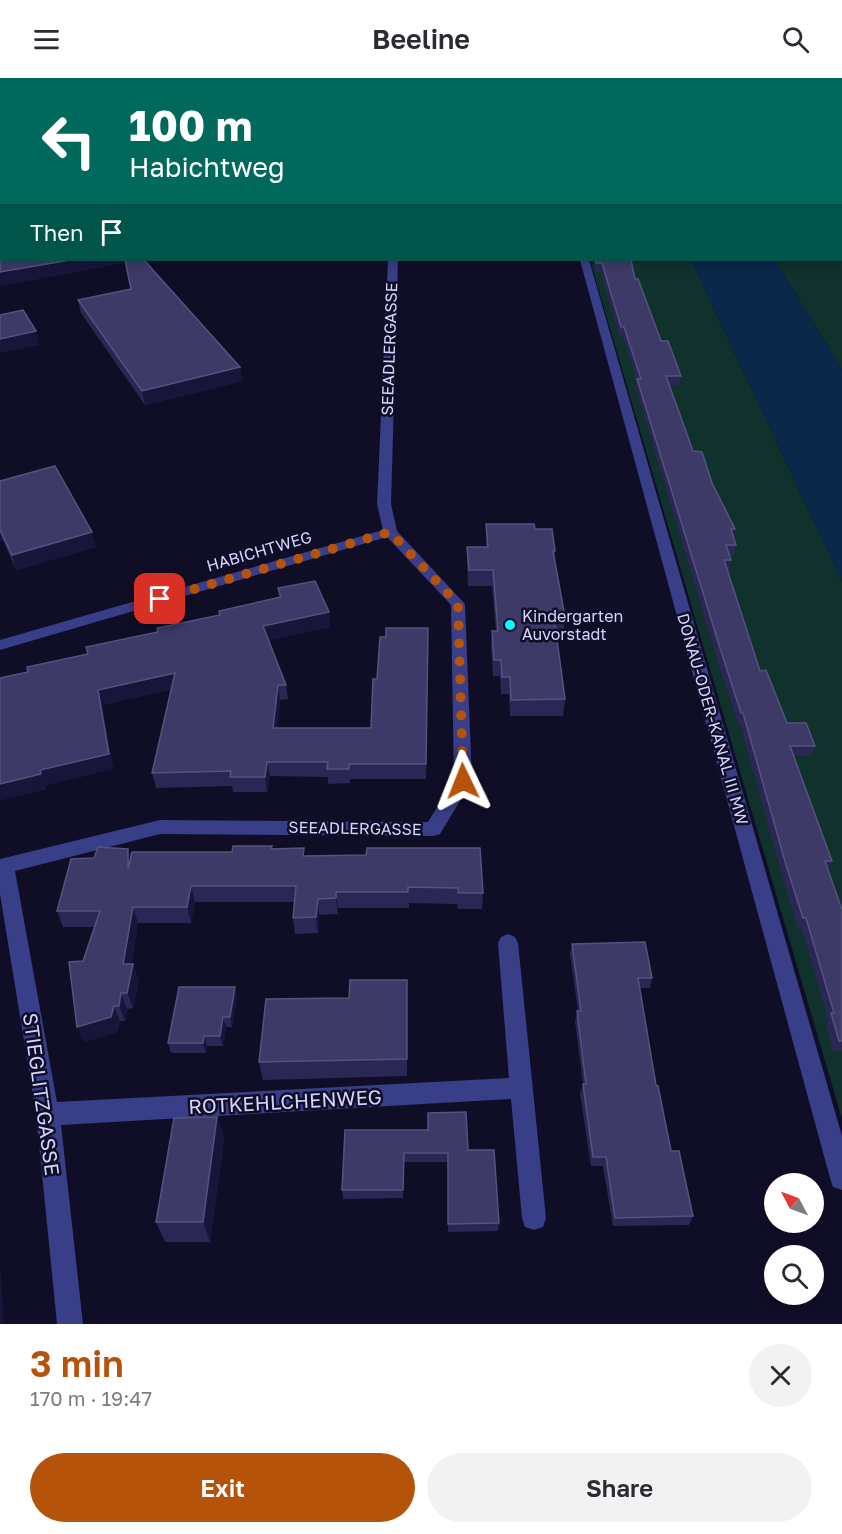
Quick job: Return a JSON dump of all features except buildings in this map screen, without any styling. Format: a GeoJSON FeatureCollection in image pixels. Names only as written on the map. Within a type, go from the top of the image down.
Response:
{"type":"FeatureCollection","features":[{"type":"Feature","properties":{"kind":"street","name":"SEEADLERGASSE"},"geometry":{"type":"LineString","coordinates":[[3,866],[160,826],[433,829],[463,781],[458,604],[390,532],[384,500],[393,261]]}},
{"type":"Feature","properties":{"kind":"street","name":"DONAU-ODER-KANAL III MW"},"geometry":{"type":"LineString","coordinates":[[584,261],[842,1178]]}},
{"type":"Feature","properties":{"kind":"street","name":"HABICHTWEG"},"geometry":{"type":"LineString","coordinates":[[0,645],[390,532]]}},
{"type":"Feature","properties":{"kind":"street","name":"STIEGLITZGASSE"},"geometry":{"type":"LineString","coordinates":[[3,866],[48,1114],[70,1324]]}},
{"type":"Feature","properties":{"kind":"street"},"geometry":{"type":"LineString","coordinates":[[508,943],[534,1218]]}},
{"type":"Feature","properties":{"kind":"street","name":"ROTKEHLCHENWEG"},"geometry":{"type":"LineString","coordinates":[[48,1114],[522,1089]]}},
{"type":"Feature","properties":{"kind":"green space"},"geometry":{"type":"Polygon","coordinates":[[[590,261],[691,261],[842,581],[842,1119],[590,261]]]}},
{"type":"Feature","properties":{"kind":"green space"},"geometry":{"type":"Polygon","coordinates":[[[776,261],[842,261],[842,370],[776,261]]]}},
{"type":"Feature","properties":{"kind":"water"},"geometry":{"type":"Polygon","coordinates":[[[691,261],[776,261],[842,370],[842,581],[691,261]]]}},
{"type":"Feature","properties":{"kind":"place","name":"Kindergarten Auvorstadt"},"geometry":{"type":"Point","coordinates":[510,625]}},
{"type":"Feature","properties":{"kind":"route"},"geometry":{"type":"LineString","coordinates":[[160,599],[390,532],[458,604],[463,781]]}}]}
